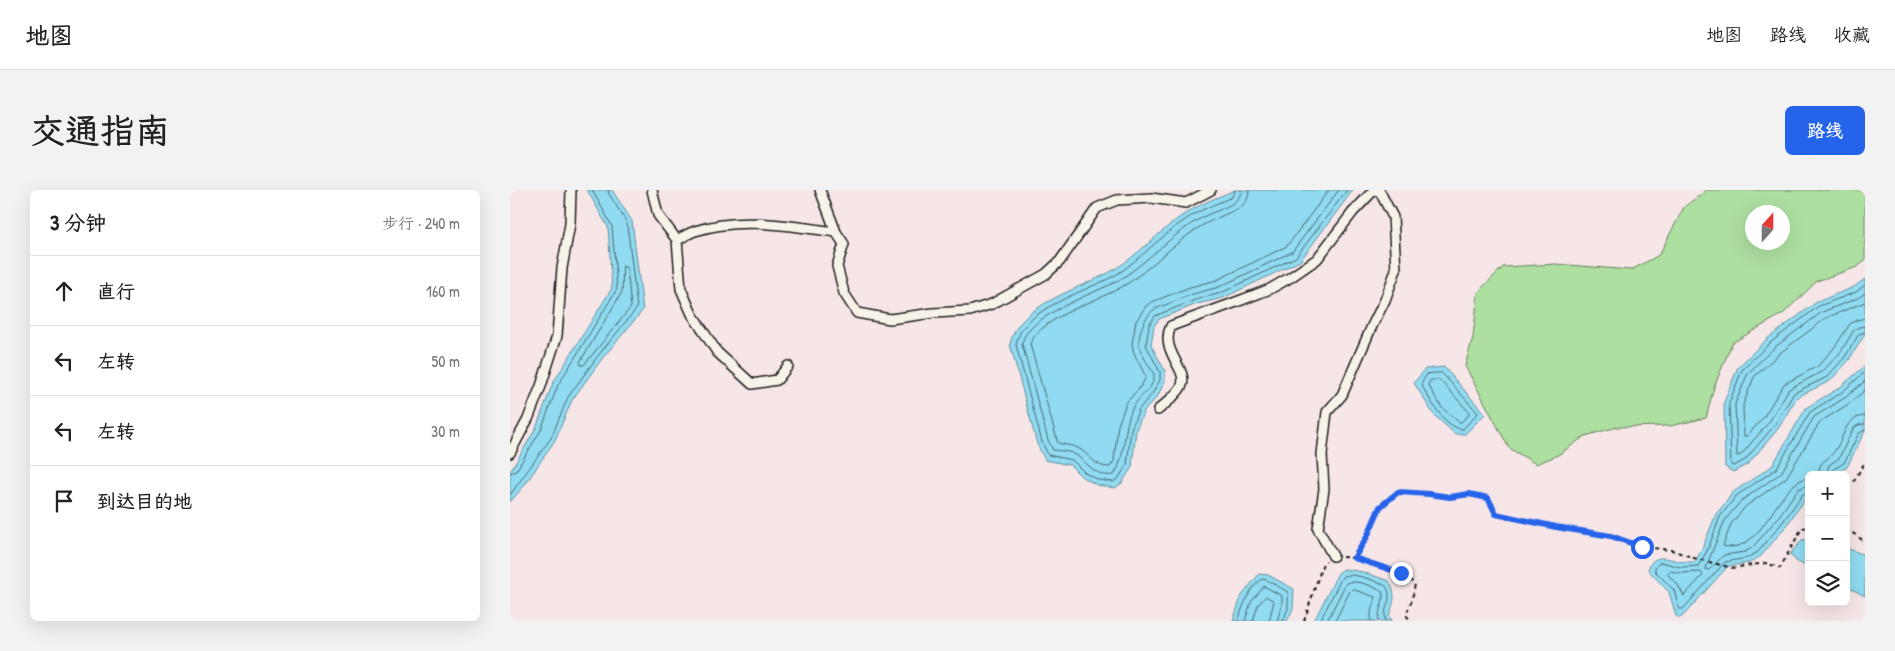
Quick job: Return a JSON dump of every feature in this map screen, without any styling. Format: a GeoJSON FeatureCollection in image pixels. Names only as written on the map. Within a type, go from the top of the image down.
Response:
{"type":"FeatureCollection","features":[{"type":"Feature","properties":{"kind":"street"},"geometry":{"type":"LineString","coordinates":[[510,453],[528,419],[557,336],[562,268],[570,224],[572,190]]}},
{"type":"Feature","properties":{"kind":"street"},"geometry":{"type":"LineString","coordinates":[[652,190],[658,215],[678,240],[682,289],[692,314],[717,352],[752,384],[777,380],[788,366]]}},
{"type":"Feature","properties":{"kind":"street"},"geometry":{"type":"LineString","coordinates":[[820,190],[836,232],[844,244],[837,266],[844,293],[857,313],[890,319],[932,313],[970,311],[992,304],[1046,274],[1060,261],[1097,208],[1118,200],[1151,198],[1186,203],[1211,190]]}},
{"type":"Feature","properties":{"kind":"street"},"geometry":{"type":"LineString","coordinates":[[1158,410],[1182,386],[1183,379],[1168,344],[1167,334],[1171,326],[1270,289],[1291,277],[1317,259],[1353,212],[1374,190]]}},
{"type":"Feature","properties":{"kind":"street"},"geometry":{"type":"LineString","coordinates":[[1333,556],[1318,529],[1324,489],[1322,454],[1327,412],[1342,395],[1372,326],[1386,300],[1396,270],[1393,217],[1379,190]]}},
{"type":"Feature","properties":{"kind":"street"},"geometry":{"type":"LineString","coordinates":[[678,240],[694,231],[729,224],[774,224],[836,232]]}},
{"type":"Feature","properties":{"kind":"path"},"geometry":{"type":"LineString","coordinates":[[1850,482],[1854,481],[1865,462]]}},
{"type":"Feature","properties":{"kind":"path"},"geometry":{"type":"LineString","coordinates":[[1354,558],[1367,537],[1380,507],[1398,492],[1450,497],[1469,494],[1488,498],[1496,514],[1611,536],[1642,547],[1672,550],[1732,568],[1766,563],[1780,568],[1802,528],[1805,528]]}},
{"type":"Feature","properties":{"kind":"path"},"geometry":{"type":"LineString","coordinates":[[1850,531],[1865,542]]}},
{"type":"Feature","properties":{"kind":"path"},"geometry":{"type":"LineString","coordinates":[[1304,621],[1322,563],[1333,556],[1354,558],[1401,573],[1415,584],[1412,600],[1406,615],[1411,621]]}},
{"type":"Feature","properties":{"kind":"green space"},"geometry":{"type":"Polygon","coordinates":[[[1707,190],[1865,190],[1865,261],[1857,267],[1817,281],[1784,313],[1732,343],[1714,387],[1706,418],[1670,426],[1617,427],[1585,436],[1558,455],[1536,464],[1509,448],[1465,366],[1473,337],[1478,292],[1503,267],[1556,264],[1631,270],[1659,255],[1684,207],[1707,190]]]}},
{"type":"Feature","properties":{"kind":"water"},"geometry":{"type":"Polygon","coordinates":[[[587,190],[612,190],[632,221],[643,310],[601,360],[572,400],[555,440],[524,486],[510,502],[510,472],[536,428],[553,383],[612,288],[608,227],[587,190]]]}},
{"type":"Feature","properties":{"kind":"water"},"geometry":{"type":"Polygon","coordinates":[[[1235,190],[1353,190],[1300,261],[1223,298],[1197,304],[1159,319],[1154,326],[1151,345],[1165,371],[1165,381],[1157,397],[1144,411],[1136,430],[1132,467],[1122,483],[1115,488],[1097,485],[1082,477],[1070,465],[1045,460],[1037,444],[1010,344],[1015,330],[1025,318],[1038,308],[1115,269],[1186,213],[1235,190]]]}},
{"type":"Feature","properties":{"kind":"water"},"geometry":{"type":"Polygon","coordinates":[[[1865,279],[1865,334],[1849,360],[1830,381],[1797,397],[1778,429],[1748,464],[1733,472],[1725,467],[1724,402],[1738,367],[1767,339],[1817,302],[1854,287],[1865,279]]]}},
{"type":"Feature","properties":{"kind":"water"},"geometry":{"type":"Polygon","coordinates":[[[1865,366],[1865,431],[1847,467],[1840,471],[1805,471],[1805,500],[1761,556],[1749,563],[1728,566],[1684,615],[1680,618],[1676,616],[1669,592],[1648,570],[1650,565],[1653,561],[1660,558],[1695,562],[1716,514],[1732,493],[1772,466],[1806,408],[1839,388],[1865,366]]]}},
{"type":"Feature","properties":{"kind":"water"},"geometry":{"type":"Polygon","coordinates":[[[1444,367],[1485,414],[1465,434],[1455,434],[1434,415],[1414,383],[1425,369],[1444,367]]]}},
{"type":"Feature","properties":{"kind":"water"},"geometry":{"type":"Polygon","coordinates":[[[1802,540],[1805,540],[1805,566],[1796,561],[1790,554],[1802,540]]]}},
{"type":"Feature","properties":{"kind":"water"},"geometry":{"type":"Polygon","coordinates":[[[1850,549],[1865,555],[1865,596],[1850,588],[1850,549]]]}},
{"type":"Feature","properties":{"kind":"water"},"geometry":{"type":"Polygon","coordinates":[[[1344,569],[1363,572],[1389,581],[1394,595],[1389,616],[1392,621],[1314,621],[1338,573],[1344,569]]]}},
{"type":"Feature","properties":{"kind":"water"},"geometry":{"type":"Polygon","coordinates":[[[1259,574],[1268,575],[1294,589],[1293,609],[1287,621],[1233,621],[1241,597],[1259,574]]]}},
{"type":"Feature","properties":{"kind":"route"},"geometry":{"type":"LineString","coordinates":[[1401,573],[1354,558],[1367,537],[1380,507],[1398,492],[1450,497],[1469,494],[1488,498],[1496,514],[1611,536],[1642,547]]}}]}
